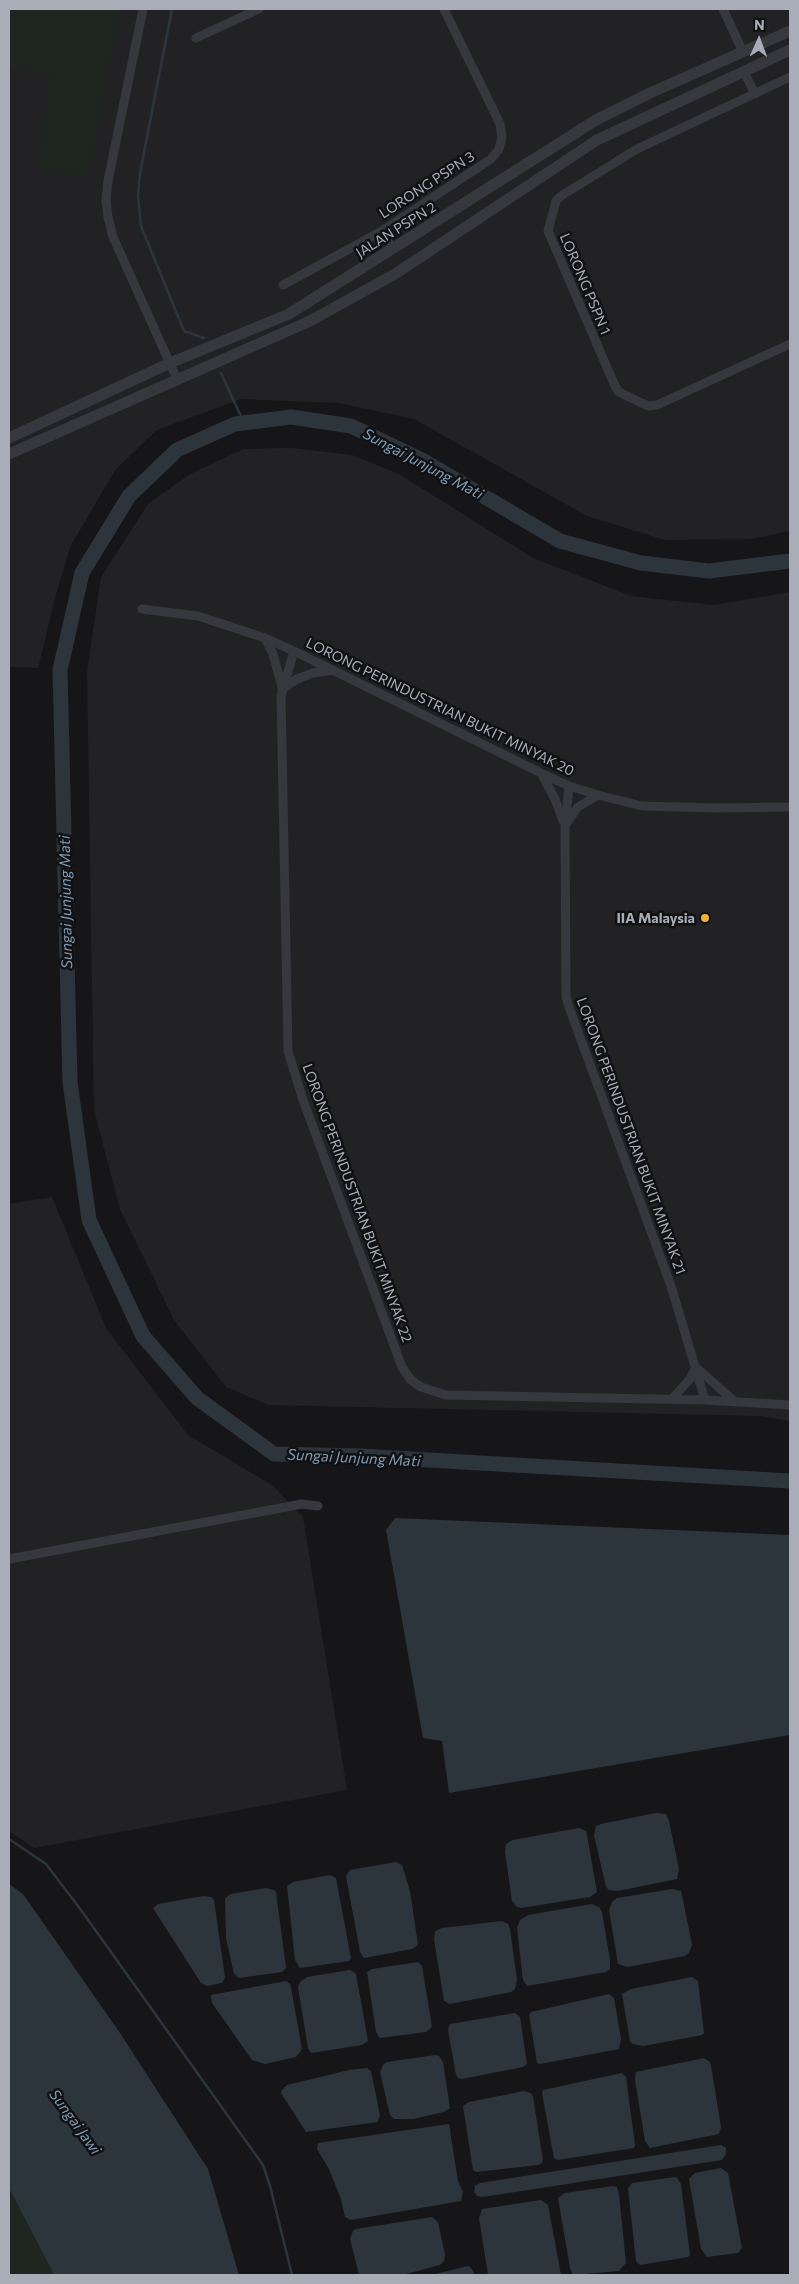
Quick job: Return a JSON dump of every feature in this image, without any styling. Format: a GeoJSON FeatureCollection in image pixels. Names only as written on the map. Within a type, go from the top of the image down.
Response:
{"type":"FeatureCollection","features":[{"type":"Feature","properties":{"kind":"street"},"geometry":{"type":"LineString","coordinates":[[142,9],[108,181],[106,200],[114,237],[177,379]]}},
{"type":"Feature","properties":{"kind":"street"},"geometry":{"type":"LineString","coordinates":[[196,38],[259,9]]}},
{"type":"Feature","properties":{"kind":"street","name":"LORONG PSPN 3"},"geometry":{"type":"LineString","coordinates":[[283,285],[382,230],[491,160],[499,149],[502,138],[500,124],[444,9]]}},
{"type":"Feature","properties":{"kind":"street"},"geometry":{"type":"LineString","coordinates":[[723,9],[743,52]]}},
{"type":"Feature","properties":{"kind":"street","name":"JALAN PSPN 2"},"geometry":{"type":"LineString","coordinates":[[9,438],[170,363],[289,314],[596,120],[650,93],[790,31]]}},
{"type":"Feature","properties":{"kind":"street"},"geometry":{"type":"LineString","coordinates":[[9,454],[310,321],[395,274],[596,140],[790,50]]}},
{"type":"Feature","properties":{"kind":"street"},"geometry":{"type":"LineString","coordinates":[[744,72],[755,94]]}},
{"type":"Feature","properties":{"kind":"street","name":"LORONG PSPN 1"},"geometry":{"type":"LineString","coordinates":[[790,78],[637,149],[560,196],[556,201],[548,231],[615,386],[619,392],[648,406],[657,405],[790,344]]}},
{"type":"Feature","properties":{"kind":"street"},"geometry":{"type":"LineString","coordinates":[[382,230],[393,249]]}},
{"type":"Feature","properties":{"kind":"street","name":"LORONG PERINDUSTRIAN BUKIT MINYAK 20"},"geometry":{"type":"LineString","coordinates":[[142,609],[198,616],[265,638],[541,773],[569,786],[598,795],[642,806],[790,807]]}},
{"type":"Feature","properties":{"kind":"street"},"geometry":{"type":"LineString","coordinates":[[265,638],[273,654],[282,689],[297,679],[312,673],[333,670]]}},
{"type":"Feature","properties":{"kind":"street","name":"LORONG PERINDUSTRIAN BUKIT MINYAK 22"},"geometry":{"type":"LineString","coordinates":[[294,651],[282,689],[288,1051],[303,1100],[402,1368],[410,1379],[421,1387],[446,1395],[672,1399],[790,1405]]}},
{"type":"Feature","properties":{"kind":"street"},"geometry":{"type":"LineString","coordinates":[[541,773],[555,799],[564,826]]}},
{"type":"Feature","properties":{"kind":"street","name":"LORONG PERINDUSTRIAN BUKIT MINYAK 21"},"geometry":{"type":"LineString","coordinates":[[569,786],[564,826],[566,996],[671,1286],[706,1400]]}},
{"type":"Feature","properties":{"kind":"street"},"geometry":{"type":"LineString","coordinates":[[564,826],[578,807],[598,795]]}},
{"type":"Feature","properties":{"kind":"street"},"geometry":{"type":"LineString","coordinates":[[672,1399],[686,1384],[696,1367],[708,1380],[734,1401]]}},
{"type":"Feature","properties":{"kind":"street"},"geometry":{"type":"LineString","coordinates":[[9,1559],[302,1504],[318,1506]]}},
{"type":"Feature","properties":{"kind":"shaded area"},"geometry":{"type":"Polygon","coordinates":[[[9,9],[790,9],[790,531],[752,539],[665,540],[587,516],[414,419],[338,403],[241,399],[157,430],[115,470],[70,547],[38,668],[9,667],[9,9]]]}},
{"type":"Feature","properties":{"kind":"shaded area"},"geometry":{"type":"Polygon","coordinates":[[[9,9],[120,9],[89,177],[38,169],[50,74],[9,68],[9,9]]]}},
{"type":"Feature","properties":{"kind":"shaded area"},"geometry":{"type":"Polygon","coordinates":[[[292,448],[352,455],[399,474],[533,558],[631,596],[713,605],[790,592],[790,1421],[760,1416],[269,1405],[226,1387],[174,1320],[120,1209],[94,1110],[87,672],[101,577],[148,504],[190,474],[244,449],[292,448]]]}},
{"type":"Feature","properties":{"kind":"shaded area"},"geometry":{"type":"Polygon","coordinates":[[[52,1197],[106,1328],[188,1435],[272,1485],[303,1517],[347,1790],[34,1848],[9,1831],[9,1204],[52,1197]]]}},
{"type":"Feature","properties":{"kind":"shaded area"},"geometry":{"type":"Polygon","coordinates":[[[9,2188],[54,2275],[9,2275],[9,2188]]]}},
{"type":"Feature","properties":{"kind":"water"},"geometry":{"type":"Polygon","coordinates":[[[395,1518],[790,1535],[790,1735],[449,1793],[442,1741],[423,1738],[386,1530],[395,1518]]]}},
{"type":"Feature","properties":{"kind":"water"},"geometry":{"type":"Polygon","coordinates":[[[656,1813],[666,1814],[669,1821],[679,1869],[677,1879],[618,1891],[609,1890],[606,1887],[594,1835],[596,1826],[656,1813]]]}},
{"type":"Feature","properties":{"kind":"water"},"geometry":{"type":"Polygon","coordinates":[[[579,1828],[586,1831],[597,1892],[590,1897],[521,1908],[517,1907],[512,1901],[505,1852],[506,1844],[513,1840],[579,1828]]]}},
{"type":"Feature","properties":{"kind":"water"},"geometry":{"type":"Polygon","coordinates":[[[396,1862],[402,1865],[410,1891],[418,1945],[412,1949],[364,1958],[360,1952],[346,1876],[350,1870],[396,1862]]]}},
{"type":"Feature","properties":{"kind":"water"},"geometry":{"type":"Polygon","coordinates":[[[330,1875],[336,1878],[351,1958],[349,1961],[300,1968],[295,1960],[287,1886],[293,1882],[330,1875]]]}},
{"type":"Feature","properties":{"kind":"water","name":"Sungai Jawi"},"geometry":{"type":"Polygon","coordinates":[[[9,1884],[23,1894],[120,2033],[208,2169],[239,2275],[54,2275],[9,2188],[9,1884]]]}},
{"type":"Feature","properties":{"kind":"water"},"geometry":{"type":"Polygon","coordinates":[[[266,1888],[276,1892],[286,1968],[282,1972],[239,1978],[234,1974],[226,1938],[225,1898],[231,1894],[266,1888]]]}},
{"type":"Feature","properties":{"kind":"water"},"geometry":{"type":"Polygon","coordinates":[[[672,1889],[681,1891],[692,1945],[689,1953],[685,1956],[627,1967],[618,1964],[609,1910],[612,1902],[617,1898],[672,1889]]]}},
{"type":"Feature","properties":{"kind":"water"},"geometry":{"type":"Polygon","coordinates":[[[203,1896],[211,1897],[214,1900],[225,1978],[222,1983],[207,1986],[201,1983],[153,1908],[158,1904],[203,1896]]]}},
{"type":"Feature","properties":{"kind":"water"},"geometry":{"type":"Polygon","coordinates":[[[592,1904],[599,1907],[602,1912],[610,1969],[606,1972],[527,1986],[523,1980],[517,1928],[520,1920],[528,1915],[592,1904]]]}},
{"type":"Feature","properties":{"kind":"water"},"geometry":{"type":"Polygon","coordinates":[[[502,1921],[508,1924],[510,1929],[517,1980],[515,1989],[511,1992],[450,2004],[444,2001],[434,1939],[435,1931],[442,1928],[502,1921]]]}},
{"type":"Feature","properties":{"kind":"water"},"geometry":{"type":"Polygon","coordinates":[[[418,1962],[422,1966],[432,2027],[426,2032],[380,2038],[376,2032],[367,1972],[372,1969],[418,1962]]]}},
{"type":"Feature","properties":{"kind":"water"},"geometry":{"type":"Polygon","coordinates":[[[350,1970],[356,1974],[368,2041],[362,2045],[311,2053],[308,2048],[298,1987],[300,1982],[307,1977],[350,1970]]]}},
{"type":"Feature","properties":{"kind":"water"},"geometry":{"type":"Polygon","coordinates":[[[692,1977],[698,1981],[704,2033],[702,2035],[643,2046],[633,2044],[630,2041],[622,1994],[631,1989],[692,1977]]]}},
{"type":"Feature","properties":{"kind":"water"},"geometry":{"type":"Polygon","coordinates":[[[286,1981],[290,1984],[291,1988],[302,2049],[296,2057],[265,2064],[252,2060],[212,2003],[211,1995],[286,1981]]]}},
{"type":"Feature","properties":{"kind":"water"},"geometry":{"type":"Polygon","coordinates":[[[609,1994],[614,1998],[621,2039],[619,2049],[537,2063],[529,2015],[531,2012],[609,1994]]]}},
{"type":"Feature","properties":{"kind":"water"},"geometry":{"type":"Polygon","coordinates":[[[515,2013],[520,2017],[527,2064],[523,2067],[462,2079],[458,2078],[448,2030],[450,2024],[515,2013]]]}},
{"type":"Feature","properties":{"kind":"water"},"geometry":{"type":"Polygon","coordinates":[[[439,2056],[443,2062],[450,2108],[444,2112],[413,2119],[394,2119],[390,2115],[380,2072],[383,2065],[387,2062],[439,2056]]]}},
{"type":"Feature","properties":{"kind":"water"},"geometry":{"type":"Polygon","coordinates":[[[704,2058],[710,2062],[711,2066],[721,2127],[719,2134],[650,2148],[645,2141],[635,2080],[636,2072],[704,2058]]]}},
{"type":"Feature","properties":{"kind":"water"},"geometry":{"type":"Polygon","coordinates":[[[367,2068],[371,2071],[380,2115],[378,2122],[306,2132],[281,2093],[287,2085],[349,2070],[367,2068]]]}},
{"type":"Feature","properties":{"kind":"water"},"geometry":{"type":"Polygon","coordinates":[[[622,2073],[626,2077],[634,2148],[558,2160],[554,2158],[543,2090],[622,2073]]]}},
{"type":"Feature","properties":{"kind":"water"},"geometry":{"type":"Polygon","coordinates":[[[524,2091],[531,2093],[533,2097],[542,2163],[476,2172],[473,2170],[463,2106],[469,2102],[524,2091]]]}},
{"type":"Feature","properties":{"kind":"water"},"geometry":{"type":"Polygon","coordinates":[[[449,2124],[458,2181],[463,2192],[461,2201],[351,2220],[345,2217],[341,2199],[329,2169],[317,2149],[318,2143],[449,2124]]]}},
{"type":"Feature","properties":{"kind":"water"},"geometry":{"type":"Polygon","coordinates":[[[721,2145],[726,2148],[726,2154],[722,2160],[483,2197],[477,2196],[474,2192],[475,2186],[480,2183],[721,2145]]]}},
{"type":"Feature","properties":{"kind":"water"},"geometry":{"type":"Polygon","coordinates":[[[721,2168],[728,2173],[742,2248],[738,2253],[707,2257],[701,2249],[689,2179],[695,2173],[721,2168]]]}},
{"type":"Feature","properties":{"kind":"water"},"geometry":{"type":"Polygon","coordinates":[[[675,2177],[681,2184],[690,2255],[688,2257],[640,2265],[636,2261],[628,2188],[632,2183],[675,2177]]]}},
{"type":"Feature","properties":{"kind":"water"},"geometry":{"type":"Polygon","coordinates":[[[617,2187],[619,2194],[626,2263],[619,2271],[573,2275],[570,2268],[558,2198],[565,2193],[617,2187]]]}},
{"type":"Feature","properties":{"kind":"water"},"geometry":{"type":"Polygon","coordinates":[[[541,2200],[548,2205],[561,2275],[488,2275],[479,2218],[482,2209],[541,2200]]]}},
{"type":"Feature","properties":{"kind":"water"},"geometry":{"type":"Polygon","coordinates":[[[432,2217],[438,2222],[445,2255],[444,2261],[440,2265],[402,2275],[359,2275],[350,2239],[353,2231],[432,2217]]]}},
{"type":"Feature","properties":{"kind":"water"},"geometry":{"type":"Polygon","coordinates":[[[468,2266],[475,2275],[431,2275],[468,2266]]]}},
{"type":"Feature","properties":{"kind":"waterway"},"geometry":{"type":"LineString","coordinates":[[172,9],[140,173],[138,196],[141,226],[184,331],[204,338]]}},
{"type":"Feature","properties":{"kind":"waterway"},"geometry":{"type":"LineString","coordinates":[[221,373],[244,423]]}},
{"type":"Feature","properties":{"kind":"waterway","name":"Sungai Junjung Mati"},"geometry":{"type":"LineString","coordinates":[[790,561],[709,571],[641,563],[560,541],[422,460],[351,426],[291,417],[235,424],[177,450],[129,496],[82,573],[60,670],[70,1082],[89,1220],[143,1336],[197,1398],[274,1454],[360,1456],[790,1481]]}},
{"type":"Feature","properties":{"kind":"waterway"},"geometry":{"type":"LineString","coordinates":[[9,1839],[46,1864],[263,2165],[292,2275]]}},
{"type":"Feature","properties":{"kind":"place","name":"IIA Malaysia"},"geometry":{"type":"Point","coordinates":[705,918]}}]}
